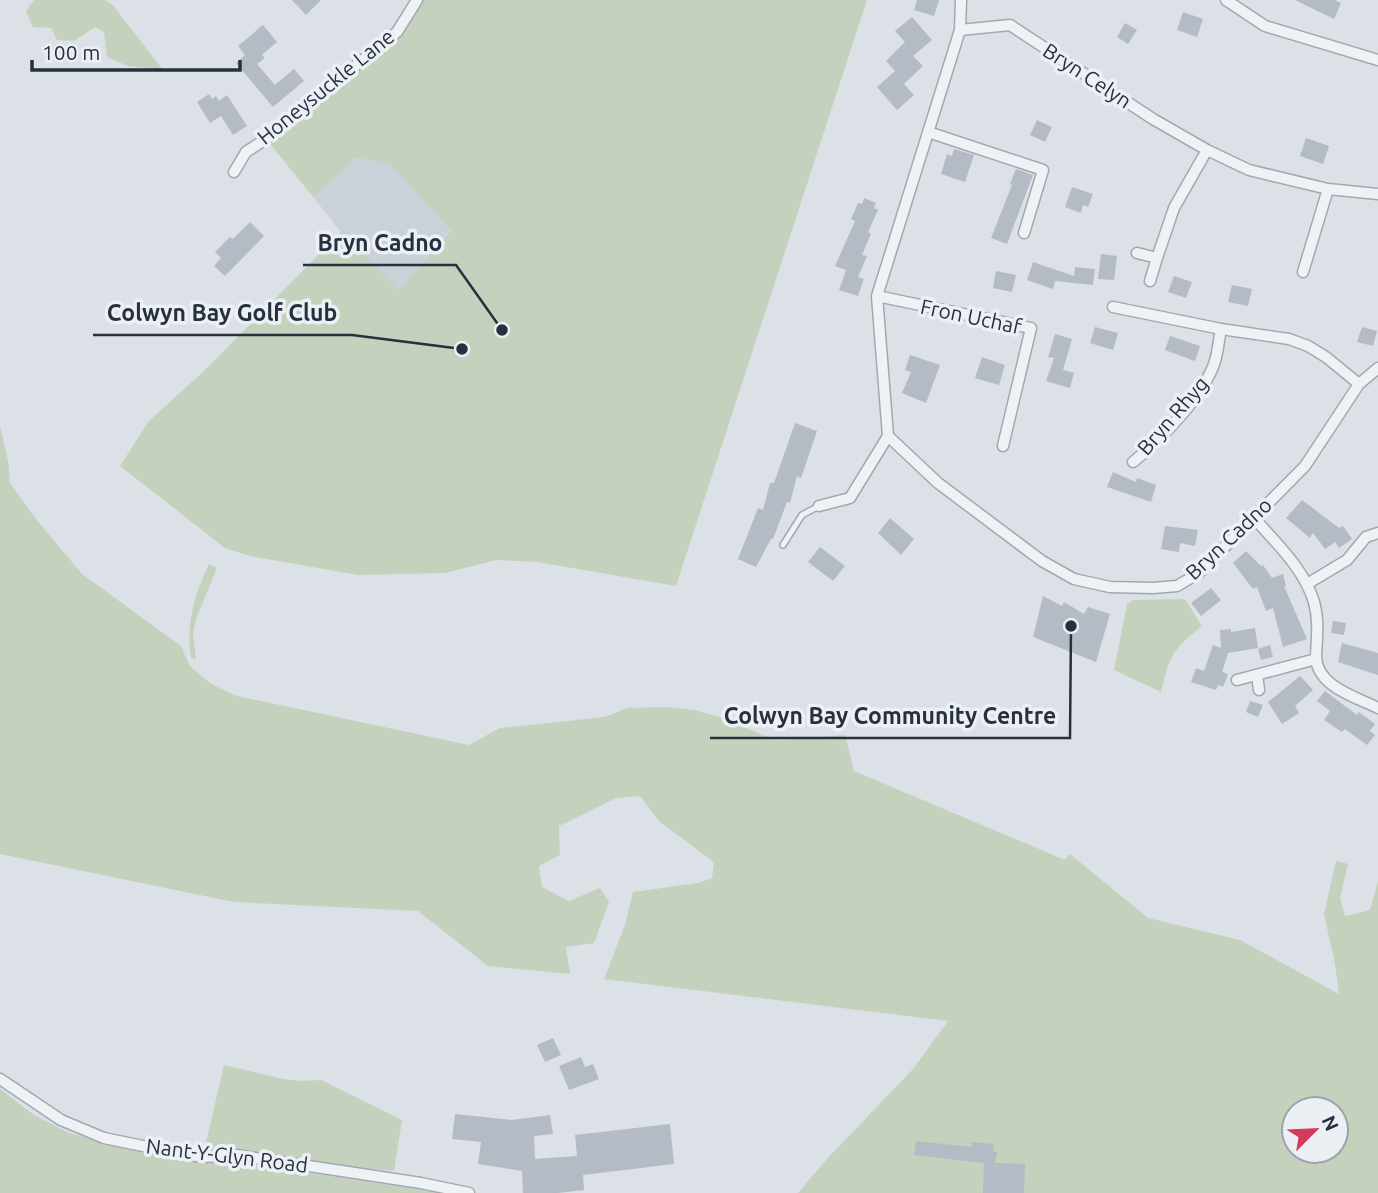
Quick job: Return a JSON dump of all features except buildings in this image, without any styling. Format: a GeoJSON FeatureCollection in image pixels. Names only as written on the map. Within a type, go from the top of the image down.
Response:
{"type":"FeatureCollection","features":[{"type":"Feature","properties":{"kind":"street","name":"Honeysuckle Lane"},"geometry":{"type":"LineString","coordinates":[[233,172],[246,152],[266,139],[397,32],[417,0]]}},
{"type":"Feature","properties":{"kind":"street"},"geometry":{"type":"LineString","coordinates":[[819,506],[850,498],[888,436],[877,296],[960,30],[961,0]]}},
{"type":"Feature","properties":{"kind":"street"},"geometry":{"type":"LineString","coordinates":[[1226,0],[1265,26],[1378,60]]}},
{"type":"Feature","properties":{"kind":"street","name":"Bryn Celyn"},"geometry":{"type":"LineString","coordinates":[[960,30],[1010,26],[1153,119],[1249,170],[1328,189],[1378,194]]}},
{"type":"Feature","properties":{"kind":"street"},"geometry":{"type":"LineString","coordinates":[[928,132],[1043,170],[1024,233]]}},
{"type":"Feature","properties":{"kind":"street"},"geometry":{"type":"LineString","coordinates":[[1150,281],[1174,208],[1207,150]]}},
{"type":"Feature","properties":{"kind":"street"},"geometry":{"type":"LineString","coordinates":[[1303,272],[1328,189]]}},
{"type":"Feature","properties":{"kind":"street"},"geometry":{"type":"LineString","coordinates":[[1137,253],[1157,258]]}},
{"type":"Feature","properties":{"kind":"street","name":"Fron Uchaf"},"geometry":{"type":"LineString","coordinates":[[877,296],[1031,328],[1003,446]]}},
{"type":"Feature","properties":{"kind":"street"},"geometry":{"type":"LineString","coordinates":[[1113,307],[1221,329],[1289,339],[1308,346],[1359,384]]}},
{"type":"Feature","properties":{"kind":"street","name":"Bryn Rhyg"},"geometry":{"type":"LineString","coordinates":[[1133,462],[1161,437],[1204,387],[1215,360],[1221,329]]}},
{"type":"Feature","properties":{"kind":"street","name":"Bryn Cadno"},"geometry":{"type":"LineString","coordinates":[[888,436],[938,483],[1042,561],[1074,579],[1110,587],[1177,586],[1199,573],[1305,466],[1359,384],[1378,368]]}},
{"type":"Feature","properties":{"kind":"street"},"geometry":{"type":"LineString","coordinates":[[1255,519],[1289,558],[1307,584],[1314,601],[1318,624],[1316,659],[1326,680],[1341,691],[1378,708]]}},
{"type":"Feature","properties":{"kind":"street"},"geometry":{"type":"LineString","coordinates":[[1307,584],[1348,560],[1366,537],[1378,533]]}},
{"type":"Feature","properties":{"kind":"street"},"geometry":{"type":"LineString","coordinates":[[1237,680],[1316,659]]}},
{"type":"Feature","properties":{"kind":"street"},"geometry":{"type":"LineString","coordinates":[[1257,674],[1259,690]]}},
{"type":"Feature","properties":{"kind":"street","name":"Nant-Y-Glyn Road"},"geometry":{"type":"LineString","coordinates":[[0,1079],[61,1120],[104,1138],[192,1155],[236,1155],[421,1183],[469,1193]]}},
{"type":"Feature","properties":{"kind":"lane"},"geometry":{"type":"LineString","coordinates":[[783,545],[802,515],[819,506]]}},
{"type":"Feature","properties":{"kind":"shaded area"},"geometry":{"type":"Polygon","coordinates":[[[355,158],[389,163],[451,229],[399,292],[341,232],[314,198],[355,158]]]}},
{"type":"Feature","properties":{"kind":"green space"},"geometry":{"type":"Polygon","coordinates":[[[34,0],[104,0],[112,4],[163,70],[128,66],[107,57],[104,32],[95,27],[74,41],[57,40],[51,28],[33,27],[26,11],[34,0]]]}},
{"type":"Feature","properties":{"kind":"green space"},"geometry":{"type":"Polygon","coordinates":[[[417,0],[867,0],[676,586],[538,562],[496,560],[445,573],[358,575],[250,556],[225,548],[120,466],[149,421],[206,369],[341,232],[399,291],[451,230],[389,163],[355,158],[314,198],[266,139],[397,32],[417,0]]]}},
{"type":"Feature","properties":{"kind":"green space"},"geometry":{"type":"Polygon","coordinates":[[[0,426],[10,483],[82,574],[181,646],[190,666],[211,684],[237,696],[469,745],[500,728],[605,717],[627,708],[667,707],[695,710],[775,740],[845,735],[854,771],[1065,860],[1070,854],[1148,918],[1240,940],[1339,994],[1324,914],[1336,861],[1348,864],[1340,898],[1345,916],[1370,910],[1378,881],[1378,1193],[798,1193],[913,1069],[948,1021],[604,979],[625,925],[633,892],[698,883],[712,878],[714,862],[660,822],[640,796],[616,798],[559,826],[560,855],[539,866],[542,887],[569,901],[600,888],[609,902],[594,943],[566,947],[570,974],[488,966],[418,911],[234,902],[0,854],[0,426]]]}},
{"type":"Feature","properties":{"kind":"green space"},"geometry":{"type":"Polygon","coordinates":[[[209,564],[217,568],[196,619],[193,634],[196,659],[191,658],[191,621],[195,598],[209,564]]]}},
{"type":"Feature","properties":{"kind":"green space"},"geometry":{"type":"Polygon","coordinates":[[[1185,599],[1202,626],[1184,641],[1174,654],[1161,692],[1114,670],[1127,604],[1133,600],[1185,599]]]}},
{"type":"Feature","properties":{"kind":"green space"},"geometry":{"type":"Polygon","coordinates":[[[224,1065],[283,1079],[321,1080],[402,1120],[394,1171],[236,1155],[203,1157],[203,1162],[236,1162],[443,1193],[0,1193],[0,1089],[34,1115],[69,1133],[169,1159],[166,1151],[203,1156],[224,1065]]]}},
{"type":"Feature","properties":{"kind":"place","name":"Bryn Cadno"},"geometry":{"type":"Point","coordinates":[502,330]}},
{"type":"Feature","properties":{"kind":"place","name":"Colwyn Bay Golf Club"},"geometry":{"type":"Point","coordinates":[462,349]}},
{"type":"Feature","properties":{"kind":"place","name":"Colwyn Bay Community Centre"},"geometry":{"type":"Point","coordinates":[1071,626]}}]}
